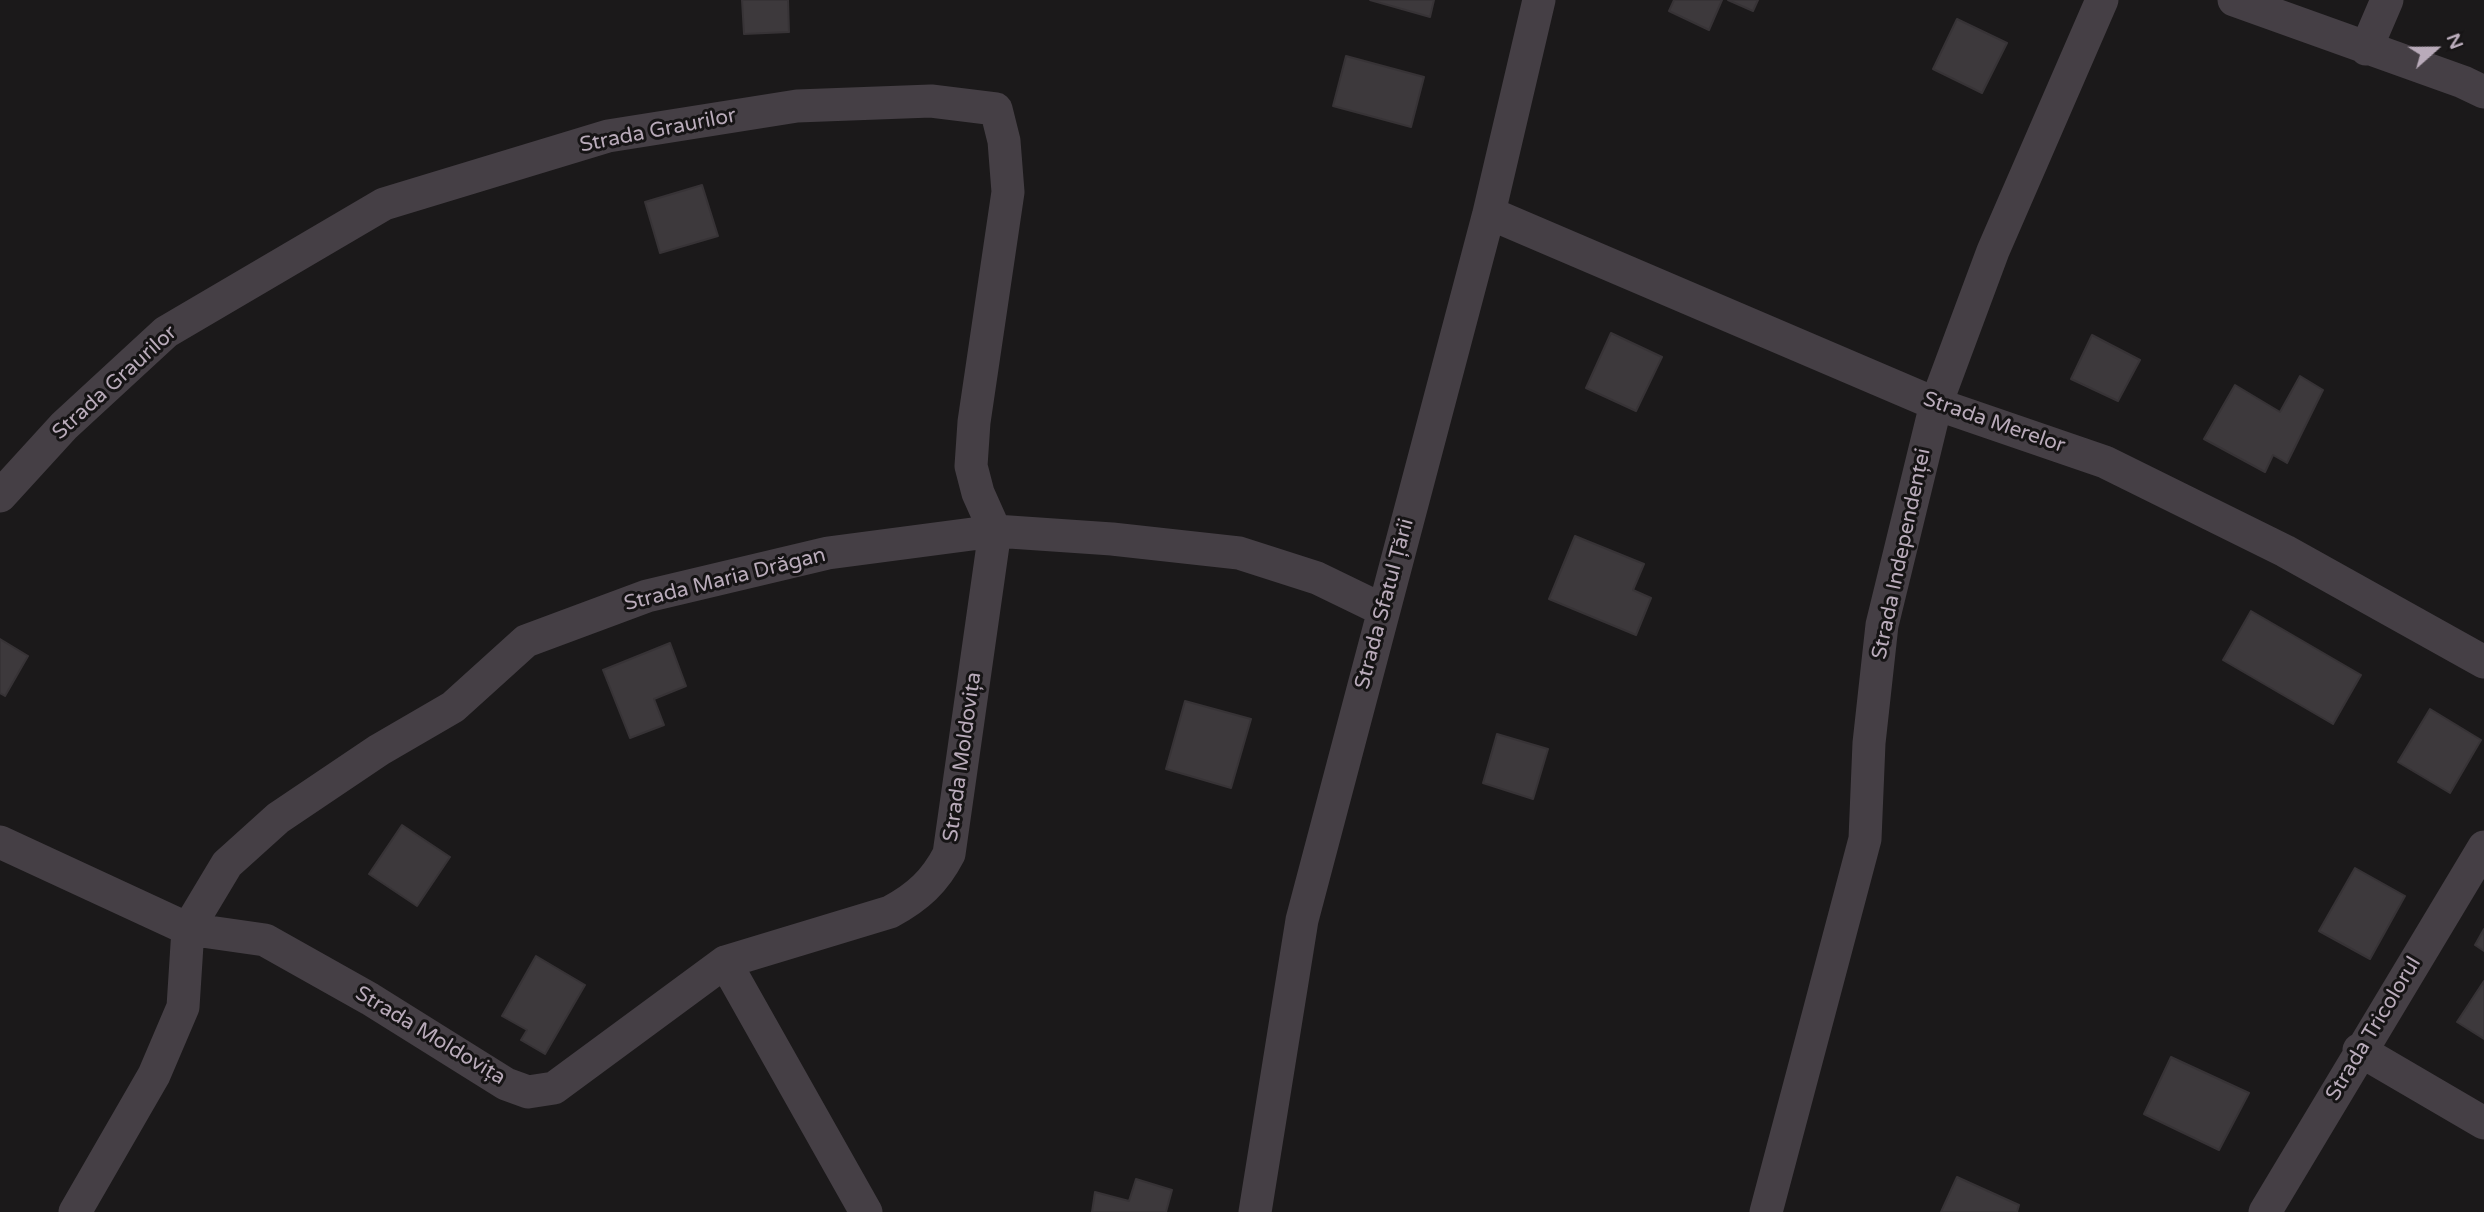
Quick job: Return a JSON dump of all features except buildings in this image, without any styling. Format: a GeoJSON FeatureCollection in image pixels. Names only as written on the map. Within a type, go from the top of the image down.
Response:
{"type":"FeatureCollection","features":[{"type":"Feature","properties":{"kind":"street","name":"Strada Sfatul Țării"},"geometry":{"type":"LineString","coordinates":[[1255,1212],[1302,920],[1489,213],[1539,0]]}},
{"type":"Feature","properties":{"kind":"street","name":"Strada Independenței"},"geometry":{"type":"LineString","coordinates":[[1766,1212],[1865,839],[1869,743],[1882,625],[1936,404],[1993,251],[2102,0]]}},
{"type":"Feature","properties":{"kind":"street"},"geometry":{"type":"LineString","coordinates":[[2234,0],[2463,82],[2484,92]]}},
{"type":"Feature","properties":{"kind":"street"},"geometry":{"type":"LineString","coordinates":[[2366,49],[2387,0]]}},
{"type":"Feature","properties":{"kind":"street","name":"Strada Graurilor"},"geometry":{"type":"LineString","coordinates":[[0,496],[64,426],[166,332],[384,204],[608,136],[797,106],[931,101],[996,109],[1004,141],[1008,192],[974,422],[971,466],[978,493],[995,531]]}},
{"type":"Feature","properties":{"kind":"street","name":"Strada Merelor"},"geometry":{"type":"LineString","coordinates":[[1489,213],[1936,404],[2105,462],[2285,551],[2484,662]]}},
{"type":"Feature","properties":{"kind":"street","name":"Strada Maria Drăgan"},"geometry":{"type":"LineString","coordinates":[[75,1212],[153,1074],[183,1007],[188,929],[227,864],[278,818],[379,750],[453,707],[526,641],[647,596],[816,556],[995,531],[1112,539],[1239,553],[1317,578],[1383,610]]}},
{"type":"Feature","properties":{"kind":"street","name":"Strada Moldovița"},"geometry":{"type":"LineString","coordinates":[[188,929],[265,940],[370,999],[506,1084],[528,1092],[554,1088],[725,962],[890,912],[911,901],[941,870],[950,854],[995,531]]}},
{"type":"Feature","properties":{"kind":"street"},"geometry":{"type":"LineString","coordinates":[[0,842],[188,929]]}},
{"type":"Feature","properties":{"kind":"street","name":"Strada Tricolorul"},"geometry":{"type":"LineString","coordinates":[[2265,1212],[2484,847]]}},
{"type":"Feature","properties":{"kind":"street"},"geometry":{"type":"LineString","coordinates":[[725,962],[866,1212]]}},
{"type":"Feature","properties":{"kind":"street"},"geometry":{"type":"LineString","coordinates":[[2360,1050],[2484,1123]]}}]}
